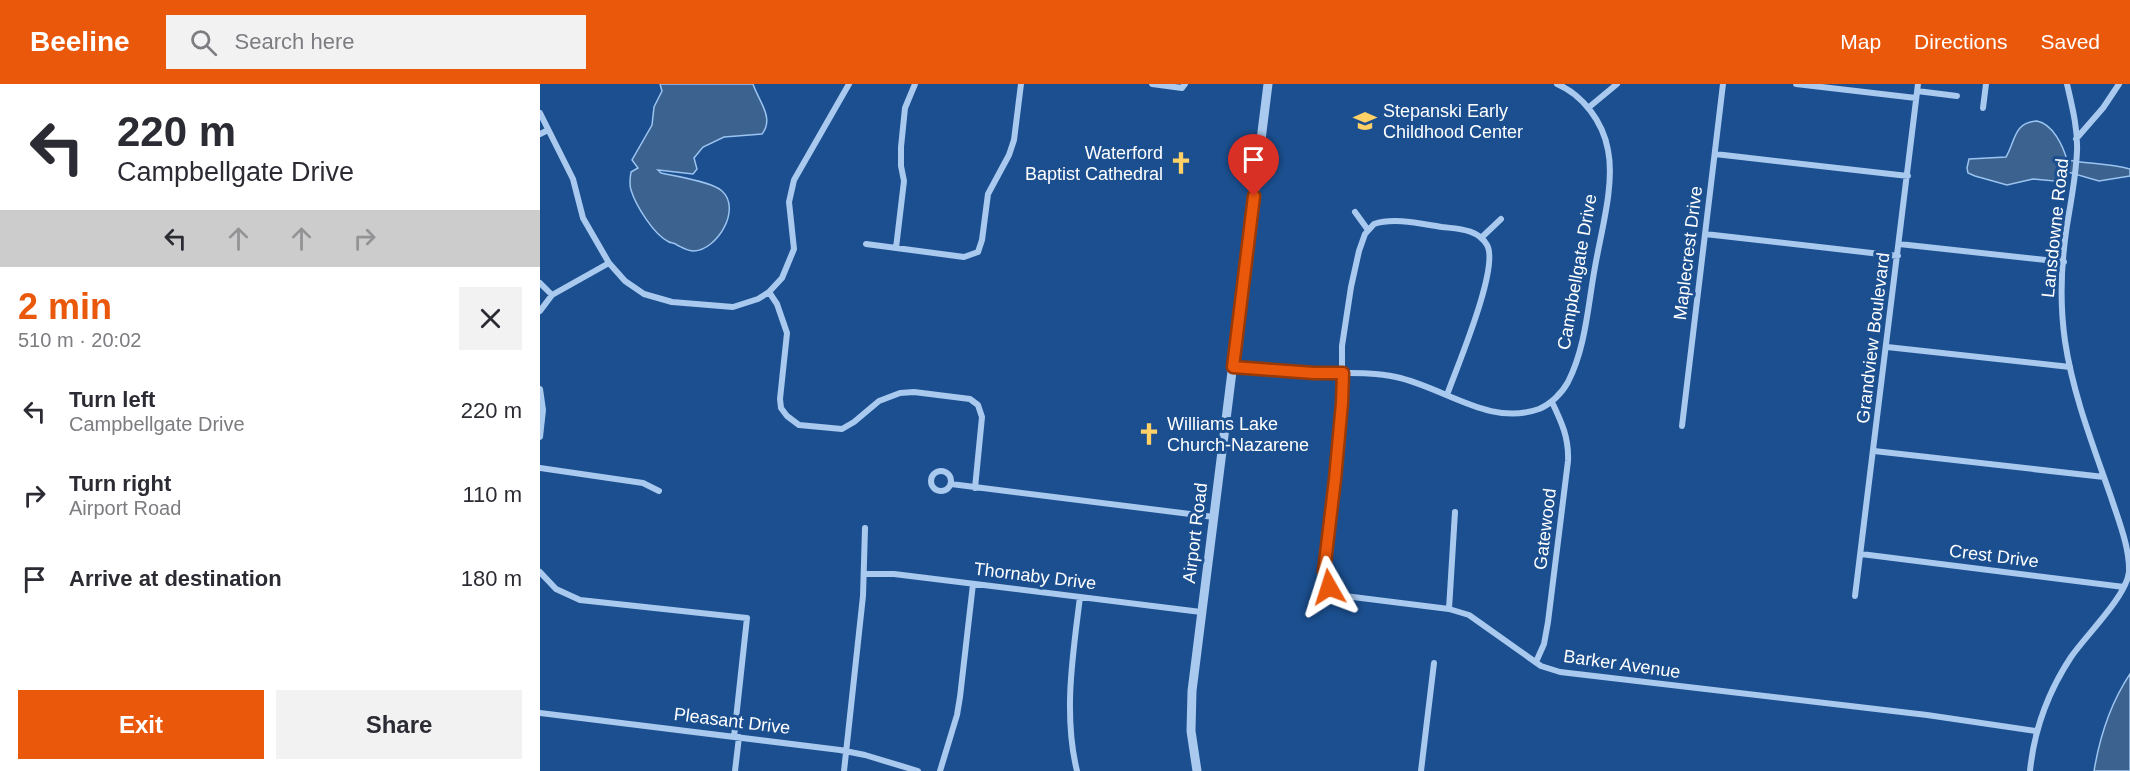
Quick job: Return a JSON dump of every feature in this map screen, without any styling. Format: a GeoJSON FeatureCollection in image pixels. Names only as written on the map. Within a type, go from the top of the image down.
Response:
{"type":"FeatureCollection","features":[{"type":"Feature","properties":{"kind":"street"},"geometry":{"type":"LineString","coordinates":[[540,113],[573,178],[584,218],[609,263],[625,281],[644,294],[672,302],[733,307],[758,299],[769,292],[782,278],[794,249],[789,202],[794,180],[849,84]]}},
{"type":"Feature","properties":{"kind":"street"},"geometry":{"type":"LineString","coordinates":[[896,248],[904,182],[901,147],[905,108],[915,84]]}},
{"type":"Feature","properties":{"kind":"street"},"geometry":{"type":"LineString","coordinates":[[866,244],[964,257],[978,252],[982,240],[988,194],[1009,155],[1014,140],[1021,84]]}},
{"type":"Feature","properties":{"kind":"street"},"geometry":{"type":"LineString","coordinates":[[1152,84],[1182,87],[1185,84]]}},
{"type":"Feature","properties":{"kind":"street","name":"Airport Road"},"geometry":{"type":"LineString","coordinates":[[1197,771],[1192,742],[1191,713],[1201,612],[1268,84]]}},
{"type":"Feature","properties":{"kind":"street","name":"Campbellgate Drive"},"geometry":{"type":"LineString","coordinates":[[1552,402],[1568,384],[1578,357],[1608,190],[1609,150],[1600,126],[1588,108],[1576,94],[1557,84]]}},
{"type":"Feature","properties":{"kind":"street"},"geometry":{"type":"LineString","coordinates":[[1588,108],[1617,84]]}},
{"type":"Feature","properties":{"kind":"street","name":"Maplecrest Drive"},"geometry":{"type":"LineString","coordinates":[[1682,426],[1724,84]]}},
{"type":"Feature","properties":{"kind":"street"},"geometry":{"type":"LineString","coordinates":[[1796,84],[1917,91],[1957,96]]}},
{"type":"Feature","properties":{"kind":"street"},"geometry":{"type":"LineString","coordinates":[[1983,108],[1986,84]]}},
{"type":"Feature","properties":{"kind":"street","name":"Lansdowne Road"},"geometry":{"type":"LineString","coordinates":[[2030,771],[2036,731],[2052,691],[2071,657],[2124,587],[2129,572],[2128,556],[2076,394],[2065,340],[2062,305],[2064,262],[2076,160],[2076,139],[2067,84]]}},
{"type":"Feature","properties":{"kind":"street"},"geometry":{"type":"LineString","coordinates":[[2076,139],[2103,108],[2119,84]]}},
{"type":"Feature","properties":{"kind":"street","name":"Grandview Boulevard"},"geometry":{"type":"LineString","coordinates":[[1856,596],[1917,91]]}},
{"type":"Feature","properties":{"kind":"street"},"geometry":{"type":"LineString","coordinates":[[540,134],[548,130]]}},
{"type":"Feature","properties":{"kind":"street"},"geometry":{"type":"LineString","coordinates":[[1715,154],[1908,176]]}},
{"type":"Feature","properties":{"kind":"street"},"geometry":{"type":"LineString","coordinates":[[1355,212],[1368,230]]}},
{"type":"Feature","properties":{"kind":"street"},"geometry":{"type":"LineString","coordinates":[[1481,238],[1501,219]]}},
{"type":"Feature","properties":{"kind":"street"},"geometry":{"type":"LineString","coordinates":[[1312,602],[1330,588],[1324,571],[1342,403],[1342,346],[1359,251],[1365,234],[1374,224],[1397,222],[1465,230],[1475,233],[1489,247],[1489,268],[1476,318],[1447,395]]}},
{"type":"Feature","properties":{"kind":"street"},"geometry":{"type":"LineString","coordinates":[[1705,234],[1898,256]]}},
{"type":"Feature","properties":{"kind":"street"},"geometry":{"type":"LineString","coordinates":[[1899,244],[2064,262]]}},
{"type":"Feature","properties":{"kind":"street"},"geometry":{"type":"LineString","coordinates":[[540,310],[552,295],[609,263]]}},
{"type":"Feature","properties":{"kind":"street"},"geometry":{"type":"LineString","coordinates":[[540,283],[552,295]]}},
{"type":"Feature","properties":{"kind":"street"},"geometry":{"type":"LineString","coordinates":[[769,292],[777,304],[787,333],[780,399],[787,416],[799,425],[842,429],[879,401],[900,393],[914,392],[970,399],[978,405],[982,417],[975,488]]}},
{"type":"Feature","properties":{"kind":"street"},"geometry":{"type":"LineString","coordinates":[[1887,347],[2070,367]]}},
{"type":"Feature","properties":{"kind":"street"},"geometry":{"type":"LineString","coordinates":[[1233,367],[1303,373],[1376,373],[1398,377],[1474,406],[1507,415],[1517,415],[1539,409],[1552,402]]}},
{"type":"Feature","properties":{"kind":"street"},"geometry":{"type":"LineString","coordinates":[[540,389],[543,410],[540,437]]}},
{"type":"Feature","properties":{"kind":"street","name":"Gatewood"},"geometry":{"type":"LineString","coordinates":[[1536,662],[1544,645],[1548,622],[1568,461],[1569,444],[1564,425],[1552,402]]}},
{"type":"Feature","properties":{"kind":"street"},"geometry":{"type":"LineString","coordinates":[[1874,451],[2104,477]]}},
{"type":"Feature","properties":{"kind":"street"},"geometry":{"type":"LineString","coordinates":[[540,468],[643,483],[658,491]]}},
{"type":"Feature","properties":{"kind":"street"},"geometry":{"type":"LineString","coordinates":[[951,484],[1214,517]]}},
{"type":"Feature","properties":{"kind":"street"},"geometry":{"type":"LineString","coordinates":[[1449,609],[1455,512]]}},
{"type":"Feature","properties":{"kind":"street"},"geometry":{"type":"LineString","coordinates":[[844,771],[864,574],[865,528]]}},
{"type":"Feature","properties":{"kind":"street","name":"Crest Drive"},"geometry":{"type":"LineString","coordinates":[[1861,554],[2124,587]]}},
{"type":"Feature","properties":{"kind":"street"},"geometry":{"type":"LineString","coordinates":[[540,572],[556,589],[580,600],[747,618],[735,771]]}},
{"type":"Feature","properties":{"kind":"street","name":"Thornaby Drive"},"geometry":{"type":"LineString","coordinates":[[864,574],[894,574],[1201,612]]}},
{"type":"Feature","properties":{"kind":"street"},"geometry":{"type":"LineString","coordinates":[[940,771],[957,715],[973,584]]}},
{"type":"Feature","properties":{"kind":"street","name":"Barker Avenue"},"geometry":{"type":"LineString","coordinates":[[1330,588],[1346,596],[1449,609],[1469,615],[1541,666],[1560,672],[1916,714],[2036,731]]}},
{"type":"Feature","properties":{"kind":"street"},"geometry":{"type":"LineString","coordinates":[[1077,771],[1070,715],[1070,676],[1080,597]]}},
{"type":"Feature","properties":{"kind":"street"},"geometry":{"type":"LineString","coordinates":[[1421,771],[1434,663]]}},
{"type":"Feature","properties":{"kind":"street","name":"Pleasant Drive"},"geometry":{"type":"LineString","coordinates":[[540,713],[846,751],[918,771]]}},
{"type":"Feature","properties":{"kind":"water"},"geometry":{"type":"Polygon","coordinates":[[[660,84],[753,84],[766,115],[766,128],[762,134],[724,137],[703,147],[694,158],[697,169],[693,174],[658,170],[661,173],[711,185],[722,191],[727,199],[728,218],[724,227],[711,244],[703,249],[687,250],[669,242],[657,233],[641,212],[630,188],[631,172],[638,168],[632,160],[652,125],[654,107],[662,91],[660,84]]]}},
{"type":"Feature","properties":{"kind":"water"},"geometry":{"type":"Polygon","coordinates":[[[2037,121],[2048,126],[2052,131],[2060,142],[2067,160],[2130,169],[2130,176],[2099,181],[2068,172],[2055,181],[2033,179],[2007,185],[1968,173],[1969,159],[2006,157],[2019,129],[2029,122],[2037,121]]]}},
{"type":"Feature","properties":{"kind":"water"},"geometry":{"type":"Polygon","coordinates":[[[2130,674],[2130,771],[2094,771],[2107,720],[2130,674]]]}},
{"type":"Feature","properties":{"kind":"place","name":"Stepanski Early Childhood Center"},"geometry":{"type":"Point","coordinates":[1365,121]}},
{"type":"Feature","properties":{"kind":"place","name":"Waterford Baptist Cathedral"},"geometry":{"type":"Point","coordinates":[1181,163]}},
{"type":"Feature","properties":{"kind":"place","name":"Williams Lake Church-Nazarene"},"geometry":{"type":"Point","coordinates":[1149,434]}},
{"type":"Feature","properties":{"kind":"route"},"geometry":{"type":"LineString","coordinates":[[1254,196],[1233,367],[1267,371],[1343,373],[1335,479],[1324,571],[1329,587]]}}]}
